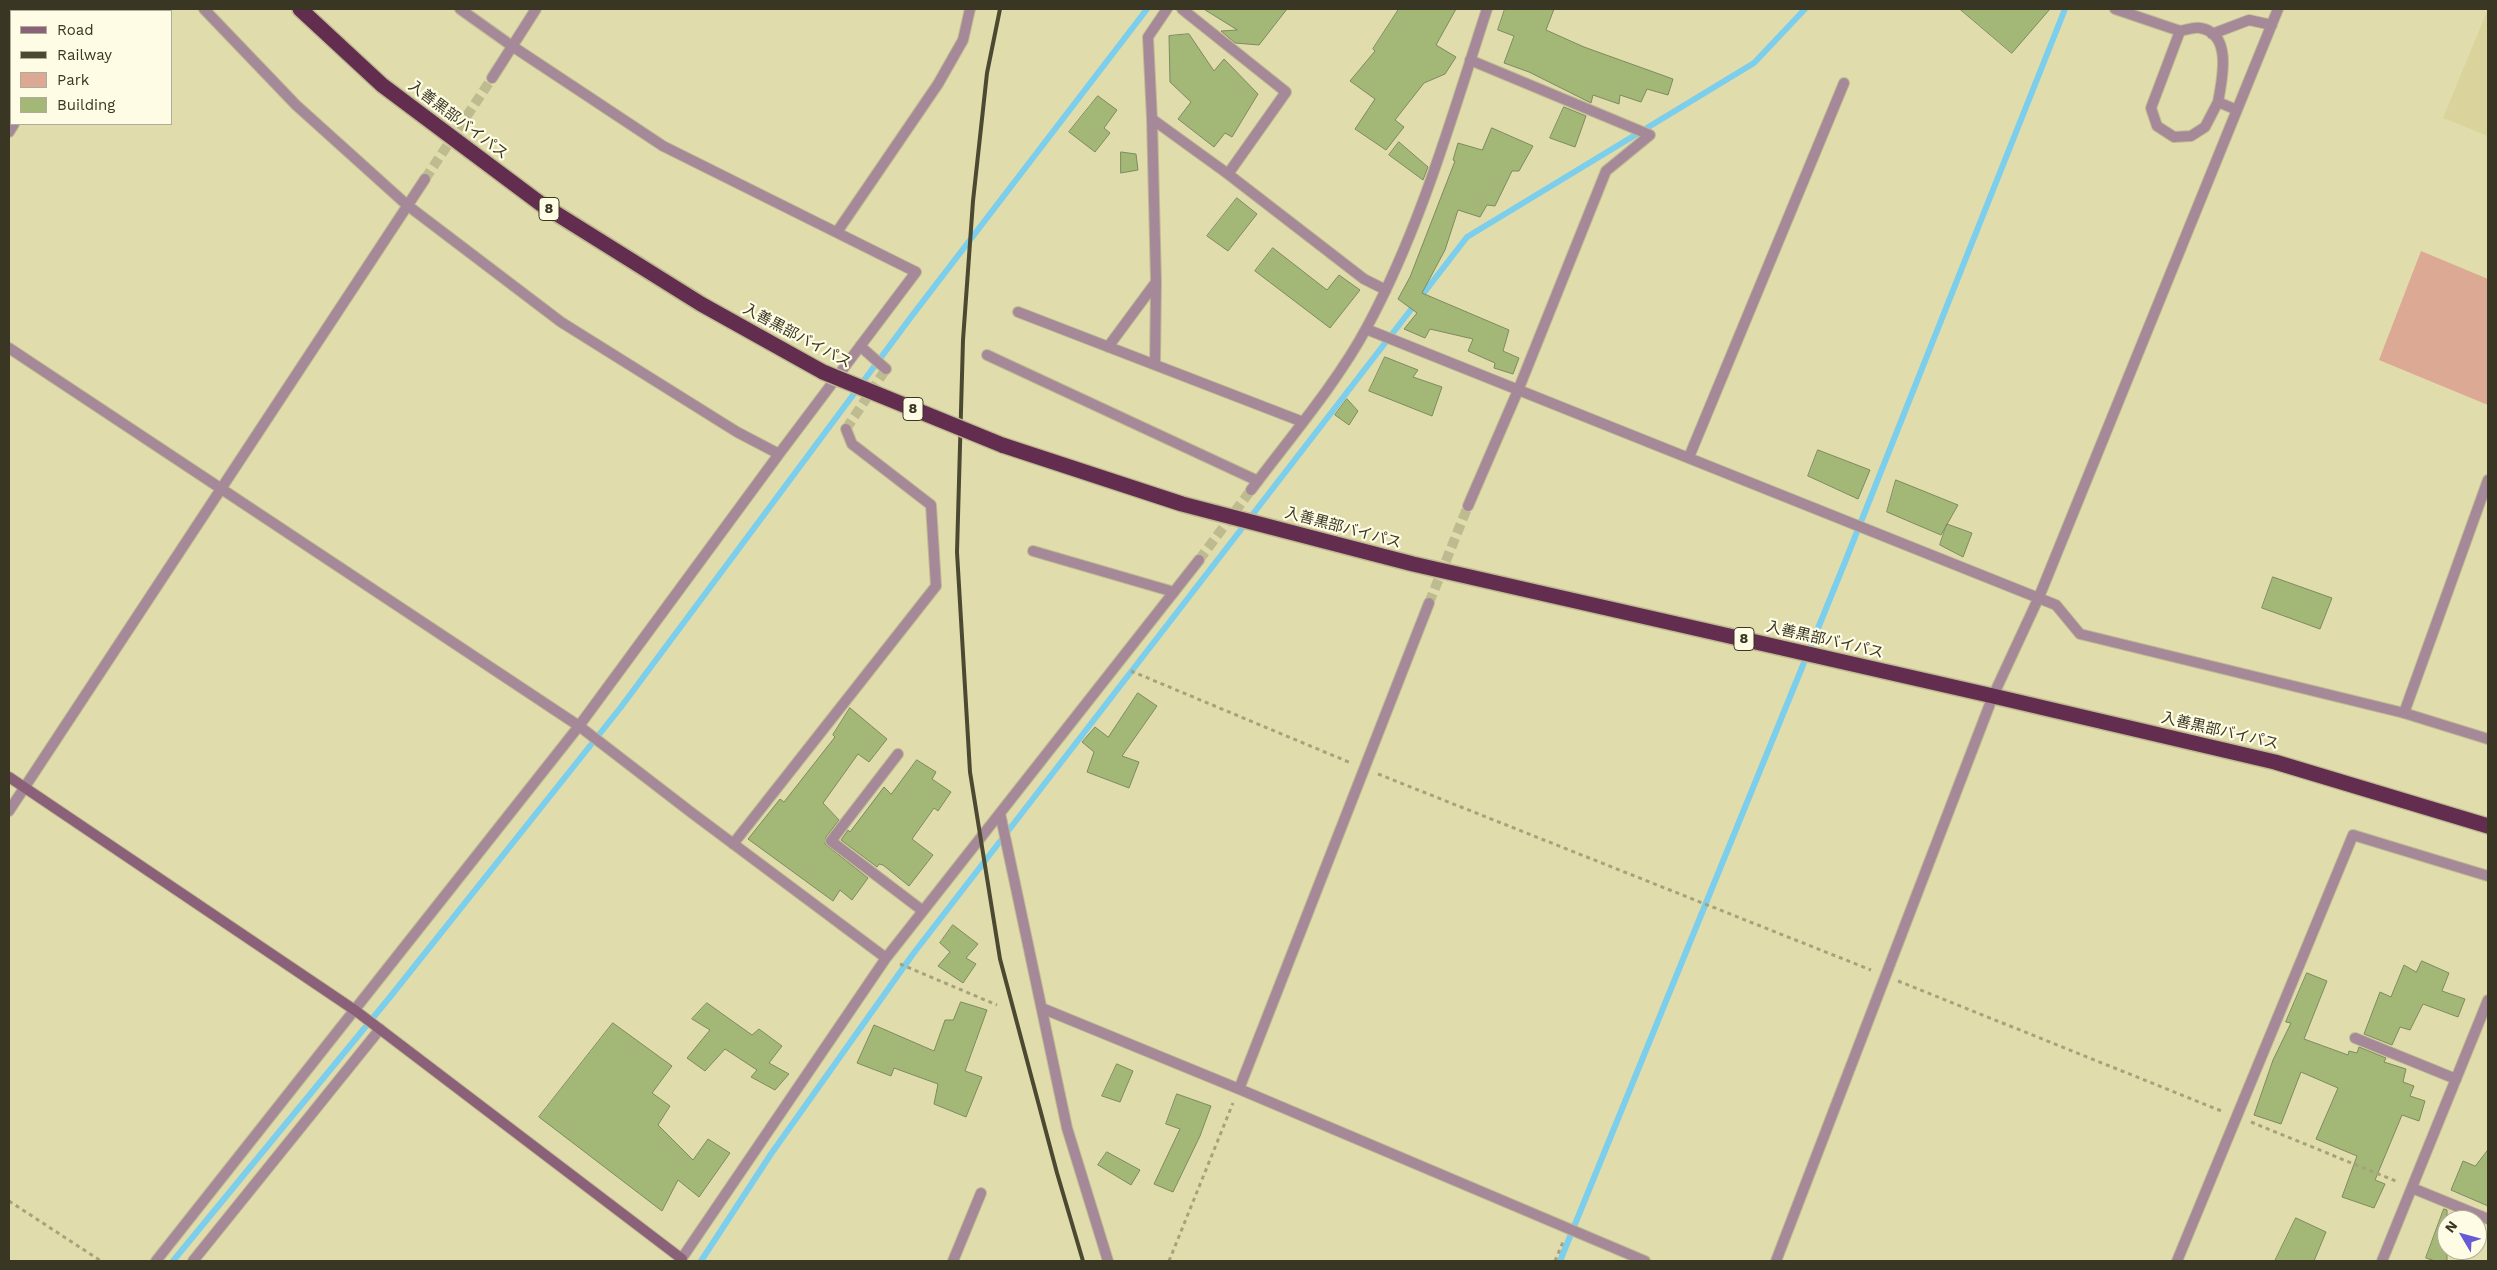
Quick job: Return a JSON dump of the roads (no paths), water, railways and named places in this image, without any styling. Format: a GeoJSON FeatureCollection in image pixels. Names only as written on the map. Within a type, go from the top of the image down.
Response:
{"type":"FeatureCollection","features":[{"type":"Feature","properties":{"kind":"highway","name":"入善黒部バイパス"},"geometry":{"type":"LineString","coordinates":[[300,9],[382,85],[541,204],[701,304],[824,372],[1002,445],[1182,504],[1413,564],[2275,762],[2488,826]]}},
{"type":"Feature","properties":{"kind":"street"},"geometry":{"type":"LineString","coordinates":[[204,9],[296,105],[407,205],[561,322],[737,432],[779,454]]}},
{"type":"Feature","properties":{"kind":"street"},"geometry":{"type":"LineString","coordinates":[[156,1261],[356,1011],[579,726],[779,454],[916,272],[663,146],[512,46],[460,9]]}},
{"type":"Feature","properties":{"kind":"street"},"geometry":{"type":"LineString","coordinates":[[492,78],[536,9]]}},
{"type":"Feature","properties":{"kind":"street"},"geometry":{"type":"LineString","coordinates":[[837,232],[938,84],[963,40],[970,9]]}},
{"type":"Feature","properties":{"kind":"street"},"geometry":{"type":"LineString","coordinates":[[1155,364],[1156,282],[1148,37],[1167,9]]}},
{"type":"Feature","properties":{"kind":"street"},"geometry":{"type":"LineString","coordinates":[[1182,9],[1286,92],[1228,174]]}},
{"type":"Feature","properties":{"kind":"street"},"geometry":{"type":"LineString","coordinates":[[1251,490],[1303,422],[1366,329],[1386,290],[1429,188],[1487,9]]}},
{"type":"Feature","properties":{"kind":"street"},"geometry":{"type":"LineString","coordinates":[[2116,9],[2180,31],[2199,27],[2212,34],[2223,49],[2222,76],[2218,102],[2205,127],[2191,136],[2174,137],[2157,126],[2151,108],[2180,31]]}},
{"type":"Feature","properties":{"kind":"street"},"geometry":{"type":"LineString","coordinates":[[1776,1261],[1994,696],[2039,597],[2278,9]]}},
{"type":"Feature","properties":{"kind":"street"},"geometry":{"type":"LineString","coordinates":[[2212,34],[2249,20],[2272,25]]}},
{"type":"Feature","properties":{"kind":"street"},"geometry":{"type":"LineString","coordinates":[[1468,506],[1606,171],[1650,135],[1470,60]]}},
{"type":"Feature","properties":{"kind":"street"},"geometry":{"type":"LineString","coordinates":[[1689,457],[1844,83]]}},
{"type":"Feature","properties":{"kind":"street"},"geometry":{"type":"LineString","coordinates":[[2218,102],[2237,110]]}},
{"type":"Feature","properties":{"kind":"street"},"geometry":{"type":"LineString","coordinates":[[1152,120],[1228,174],[1364,279],[1386,290]]}},
{"type":"Feature","properties":{"kind":"street"},"geometry":{"type":"LineString","coordinates":[[9,811],[425,179]]}},
{"type":"Feature","properties":{"kind":"street"},"geometry":{"type":"LineString","coordinates":[[1108,347],[1156,282]]}},
{"type":"Feature","properties":{"kind":"street"},"geometry":{"type":"LineString","coordinates":[[1018,312],[1303,422]]}},
{"type":"Feature","properties":{"kind":"street"},"geometry":{"type":"LineString","coordinates":[[1366,329],[2039,597],[2056,605],[2080,634],[2404,712],[2488,739]]}},
{"type":"Feature","properties":{"kind":"street"},"geometry":{"type":"LineString","coordinates":[[860,346],[886,369]]}},
{"type":"Feature","properties":{"kind":"street"},"geometry":{"type":"LineString","coordinates":[[9,348],[579,726],[886,958]]}},
{"type":"Feature","properties":{"kind":"street"},"geometry":{"type":"LineString","coordinates":[[987,355],[1258,481]]}},
{"type":"Feature","properties":{"kind":"street"},"geometry":{"type":"LineString","coordinates":[[733,844],[936,586],[931,505],[852,444],[846,429]]}},
{"type":"Feature","properties":{"kind":"street"},"geometry":{"type":"LineString","coordinates":[[2404,712],[2488,480]]}},
{"type":"Feature","properties":{"kind":"street"},"geometry":{"type":"LineString","coordinates":[[1033,550],[1174,592]]}},
{"type":"Feature","properties":{"kind":"street"},"geometry":{"type":"LineString","coordinates":[[9,777],[356,1011],[681,1260],[886,958],[1199,560]]}},
{"type":"Feature","properties":{"kind":"street"},"geometry":{"type":"LineString","coordinates":[[1239,1089],[1429,603]]}},
{"type":"Feature","properties":{"kind":"street"},"geometry":{"type":"LineString","coordinates":[[898,754],[831,841],[923,911]]}},
{"type":"Feature","properties":{"kind":"street"},"geometry":{"type":"LineString","coordinates":[[1000,813],[1044,1009],[1067,1128],[1108,1261]]}},
{"type":"Feature","properties":{"kind":"street"},"geometry":{"type":"LineString","coordinates":[[2178,1261],[2353,835],[2488,876]]}},
{"type":"Feature","properties":{"kind":"street"},"geometry":{"type":"LineString","coordinates":[[2382,1261],[2488,1000]]}},
{"type":"Feature","properties":{"kind":"street"},"geometry":{"type":"LineString","coordinates":[[1044,1009],[1239,1089],[1645,1261]]}},
{"type":"Feature","properties":{"kind":"street"},"geometry":{"type":"LineString","coordinates":[[193,1261],[380,1029]]}},
{"type":"Feature","properties":{"kind":"street"},"geometry":{"type":"LineString","coordinates":[[2355,1038],[2456,1080]]}},
{"type":"Feature","properties":{"kind":"street"},"geometry":{"type":"LineString","coordinates":[[2412,1188],[2488,1219]]}},
{"type":"Feature","properties":{"kind":"street"},"geometry":{"type":"LineString","coordinates":[[953,1261],[981,1193]]}},
{"type":"Feature","properties":{"kind":"waterway"},"geometry":{"type":"LineString","coordinates":[[173,1261],[390,997],[621,707],[911,317],[1147,9]]}},
{"type":"Feature","properties":{"kind":"waterway"},"geometry":{"type":"LineString","coordinates":[[701,1261],[771,1154],[913,954],[1467,237],[1754,63],[1805,9]]}},
{"type":"Feature","properties":{"kind":"waterway"},"geometry":{"type":"LineString","coordinates":[[1560,1261],[1845,562],[2065,9]]}},
{"type":"Feature","properties":{"kind":"tunnel"},"geometry":{"type":"LineString","coordinates":[[425,179],[492,78]]}},
{"type":"Feature","properties":{"kind":"tunnel"},"geometry":{"type":"LineString","coordinates":[[846,429],[886,369]]}},
{"type":"Feature","properties":{"kind":"tunnel"},"geometry":{"type":"LineString","coordinates":[[1199,560],[1251,490]]}},
{"type":"Feature","properties":{"kind":"tunnel"},"geometry":{"type":"LineString","coordinates":[[1429,603],[1468,506]]}},
{"type":"Feature","properties":{"kind":"railway"},"geometry":{"type":"LineString","coordinates":[[1000,9],[987,73],[973,201],[963,340],[957,552],[970,772],[1000,959],[1057,1173],[1083,1261]]}}]}
